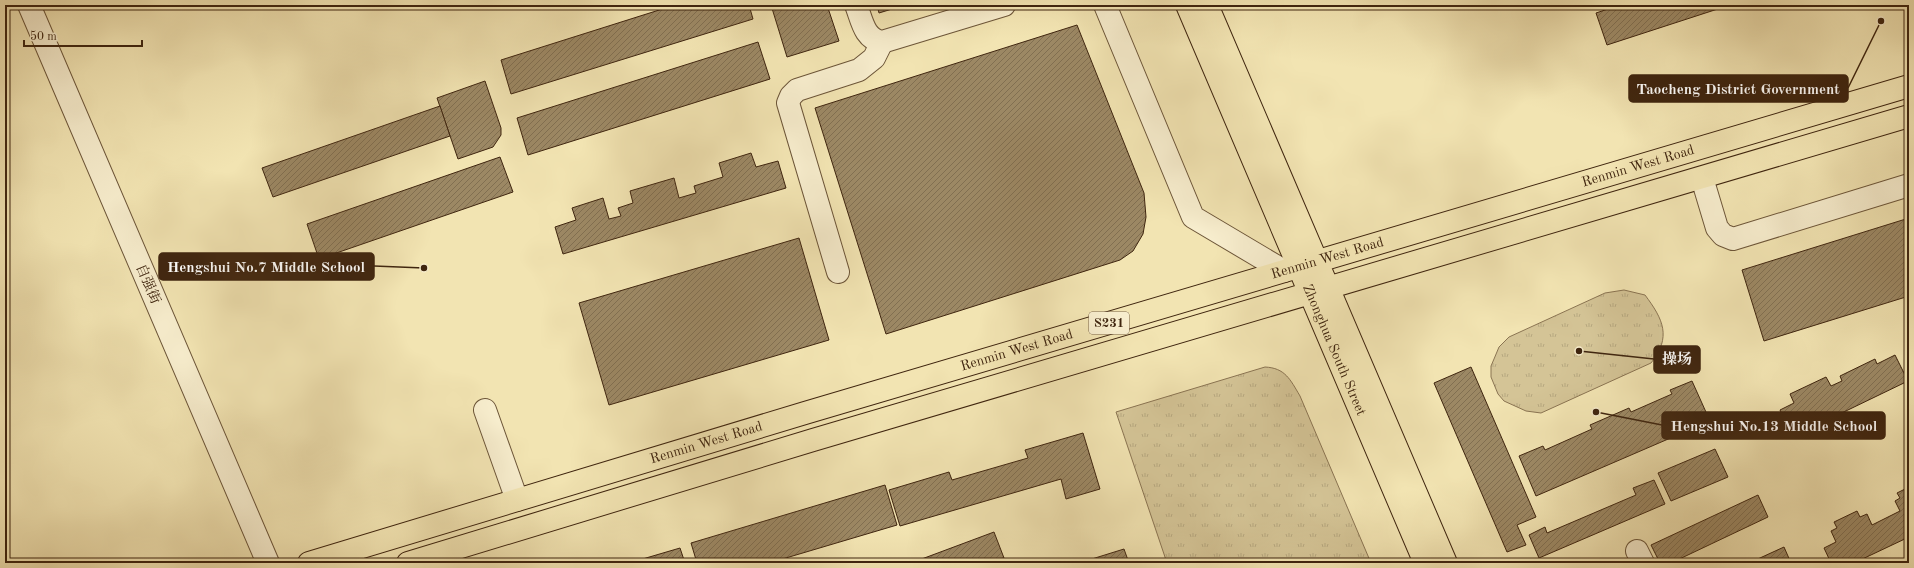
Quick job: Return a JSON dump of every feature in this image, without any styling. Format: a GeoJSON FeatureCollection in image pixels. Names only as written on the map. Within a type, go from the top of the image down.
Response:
{"type":"FeatureCollection","features":[{"type":"Feature","properties":{"kind":"main road","name":"Zhonghua South Street"},"geometry":{"type":"LineString","coordinates":[[1187,5],[1300,267],[1319,291],[1446,563]]}},
{"type":"Feature","properties":{"kind":"main road","name":"Zhonghua South Street"},"geometry":{"type":"LineString","coordinates":[[1207,5],[1300,267]]}},
{"type":"Feature","properties":{"kind":"main road","name":"Renmin West Road"},"geometry":{"type":"LineString","coordinates":[[309,563],[805,412],[1909,86]]}},
{"type":"Feature","properties":{"kind":"main road","name":"Renmin West Road"},"geometry":{"type":"LineString","coordinates":[[408,563],[821,438],[1909,116]]}},
{"type":"Feature","properties":{"kind":"main road","name":"Zhonghua South Street"},"geometry":{"type":"LineString","coordinates":[[1319,291],[1425,563]]}},
{"type":"Feature","properties":{"kind":"street","name":"自强街"},"geometry":{"type":"LineString","coordinates":[[29,5],[268,563]]}},
{"type":"Feature","properties":{"kind":"street"},"geometry":{"type":"LineString","coordinates":[[856,5],[869,37],[874,41],[882,42],[1004,5]]}},
{"type":"Feature","properties":{"kind":"street"},"geometry":{"type":"LineString","coordinates":[[1105,5],[1193,217],[1300,267]]}},
{"type":"Feature","properties":{"kind":"street"},"geometry":{"type":"LineString","coordinates":[[838,272],[788,104],[791,96],[797,90],[859,70],[874,58],[882,42]]}},
{"type":"Feature","properties":{"kind":"street"},"geometry":{"type":"LineString","coordinates":[[1702,178],[1718,228],[1723,235],[1733,239],[1909,185]]}},
{"type":"Feature","properties":{"kind":"street"},"geometry":{"type":"LineString","coordinates":[[485,410],[517,500]]}},
{"type":"Feature","properties":{"kind":"green space"},"geometry":{"type":"Polygon","coordinates":[[[1624,290],[1645,295],[1656,312],[1663,328],[1663,336],[1658,354],[1651,363],[1541,413],[1526,411],[1504,401],[1498,394],[1491,377],[1491,366],[1499,347],[1509,337],[1605,293],[1624,290]]]}},
{"type":"Feature","properties":{"kind":"green space"},"geometry":{"type":"Polygon","coordinates":[[[1265,367],[1282,372],[1290,380],[1300,396],[1371,563],[1167,563],[1116,412],[1265,367]]]}},
{"type":"Feature","properties":{"kind":"building"},"geometry":{"type":"Polygon","coordinates":[[[675,5],[749,5],[753,19],[511,94],[501,60],[675,5]]]}},
{"type":"Feature","properties":{"kind":"building"},"geometry":{"type":"Polygon","coordinates":[[[771,5],[827,5],[839,41],[787,57],[771,5]]]}},
{"type":"Feature","properties":{"kind":"building"},"geometry":{"type":"Polygon","coordinates":[[[877,5],[905,5],[879,13],[877,5]]]}},
{"type":"Feature","properties":{"kind":"building"},"geometry":{"type":"Polygon","coordinates":[[[1620,5],[1730,5],[1607,45],[1596,13],[1620,5]]]}},
{"type":"Feature","properties":{"kind":"building"},"geometry":{"type":"Polygon","coordinates":[[[1077,25],[1144,193],[1146,217],[1143,234],[1133,251],[1120,260],[886,334],[815,108],[1077,25]]]}},
{"type":"Feature","properties":{"kind":"building"},"geometry":{"type":"Polygon","coordinates":[[[758,42],[770,79],[528,155],[517,118],[758,42]]]}},
{"type":"Feature","properties":{"kind":"building"},"geometry":{"type":"Polygon","coordinates":[[[485,81],[501,128],[501,135],[493,147],[458,159],[437,98],[485,81]]]}},
{"type":"Feature","properties":{"kind":"building"},"geometry":{"type":"Polygon","coordinates":[[[440,106],[450,136],[273,197],[262,168],[440,106]]]}},
{"type":"Feature","properties":{"kind":"building"},"geometry":{"type":"Polygon","coordinates":[[[751,153],[756,167],[778,161],[786,188],[563,254],[555,227],[576,220],[572,208],[603,198],[609,219],[621,216],[618,208],[633,203],[630,191],[674,178],[679,198],[696,193],[694,186],[723,177],[719,163],[751,153]]]}},
{"type":"Feature","properties":{"kind":"building"},"geometry":{"type":"Polygon","coordinates":[[[500,157],[513,192],[319,259],[307,224],[500,157]]]}},
{"type":"Feature","properties":{"kind":"building"},"geometry":{"type":"Polygon","coordinates":[[[1909,218],[1909,296],[1764,341],[1742,270],[1909,218]]]}},
{"type":"Feature","properties":{"kind":"building"},"geometry":{"type":"Polygon","coordinates":[[[799,238],[829,340],[609,405],[579,303],[799,238]]]}},
{"type":"Feature","properties":{"kind":"building"},"geometry":{"type":"Polygon","coordinates":[[[1895,355],[1908,381],[1792,437],[1780,410],[1794,403],[1790,394],[1826,377],[1831,386],[1842,381],[1840,376],[1875,359],[1877,364],[1895,355]]]}},
{"type":"Feature","properties":{"kind":"building"},"geometry":{"type":"Polygon","coordinates":[[[1471,367],[1536,517],[1517,525],[1526,545],[1507,552],[1434,383],[1471,367]]]}},
{"type":"Feature","properties":{"kind":"building"},"geometry":{"type":"Polygon","coordinates":[[[1692,381],[1710,421],[1536,496],[1519,456],[1543,446],[1545,450],[1592,429],[1590,425],[1629,408],[1631,412],[1672,394],[1670,390],[1692,381]]]}},
{"type":"Feature","properties":{"kind":"building"},"geometry":{"type":"Polygon","coordinates":[[[1083,433],[1100,489],[1066,499],[1061,479],[900,526],[889,490],[949,472],[952,480],[1028,458],[1025,450],[1083,433]]]}},
{"type":"Feature","properties":{"kind":"building"},"geometry":{"type":"Polygon","coordinates":[[[1715,449],[1728,477],[1671,501],[1658,473],[1715,449]]]}},
{"type":"Feature","properties":{"kind":"building"},"geometry":{"type":"Polygon","coordinates":[[[1654,480],[1665,504],[1539,558],[1529,535],[1545,527],[1547,533],[1636,495],[1633,488],[1654,480]]]}},
{"type":"Feature","properties":{"kind":"building"},"geometry":{"type":"Polygon","coordinates":[[[885,485],[897,525],[769,563],[697,563],[691,543],[885,485]]]}},
{"type":"Feature","properties":{"kind":"building"},"geometry":{"type":"Polygon","coordinates":[[[1909,487],[1909,537],[1854,563],[1831,563],[1824,548],[1836,542],[1831,531],[1837,528],[1834,522],[1857,511],[1860,517],[1867,514],[1872,525],[1900,511],[1895,501],[1900,498],[1897,493],[1909,487]]]}},
{"type":"Feature","properties":{"kind":"building"},"geometry":{"type":"Polygon","coordinates":[[[1758,495],[1768,517],[1671,563],[1660,563],[1651,545],[1758,495]]]}},
{"type":"Feature","properties":{"kind":"building"},"geometry":{"type":"Polygon","coordinates":[[[994,532],[1004,558],[990,563],[911,563],[994,532]]]}},
{"type":"Feature","properties":{"kind":"building"},"geometry":{"type":"Polygon","coordinates":[[[1784,547],[1791,563],[1749,563],[1784,547]]]}},
{"type":"Feature","properties":{"kind":"building"},"geometry":{"type":"Polygon","coordinates":[[[680,548],[685,563],[629,563],[680,548]]]}},
{"type":"Feature","properties":{"kind":"building"},"geometry":{"type":"Polygon","coordinates":[[[1124,549],[1129,563],[1079,563],[1124,549]]]}},
{"type":"Feature","properties":{"kind":"place","name":"Taocheng District Government"},"geometry":{"type":"Point","coordinates":[1881,21]}},
{"type":"Feature","properties":{"kind":"place","name":"Hengshui No.7 Middle School"},"geometry":{"type":"Point","coordinates":[424,268]}},
{"type":"Feature","properties":{"kind":"place","name":"操场"},"geometry":{"type":"Point","coordinates":[1579,351]}},
{"type":"Feature","properties":{"kind":"place","name":"Hengshui No.13 Middle School"},"geometry":{"type":"Point","coordinates":[1596,412]}}]}
